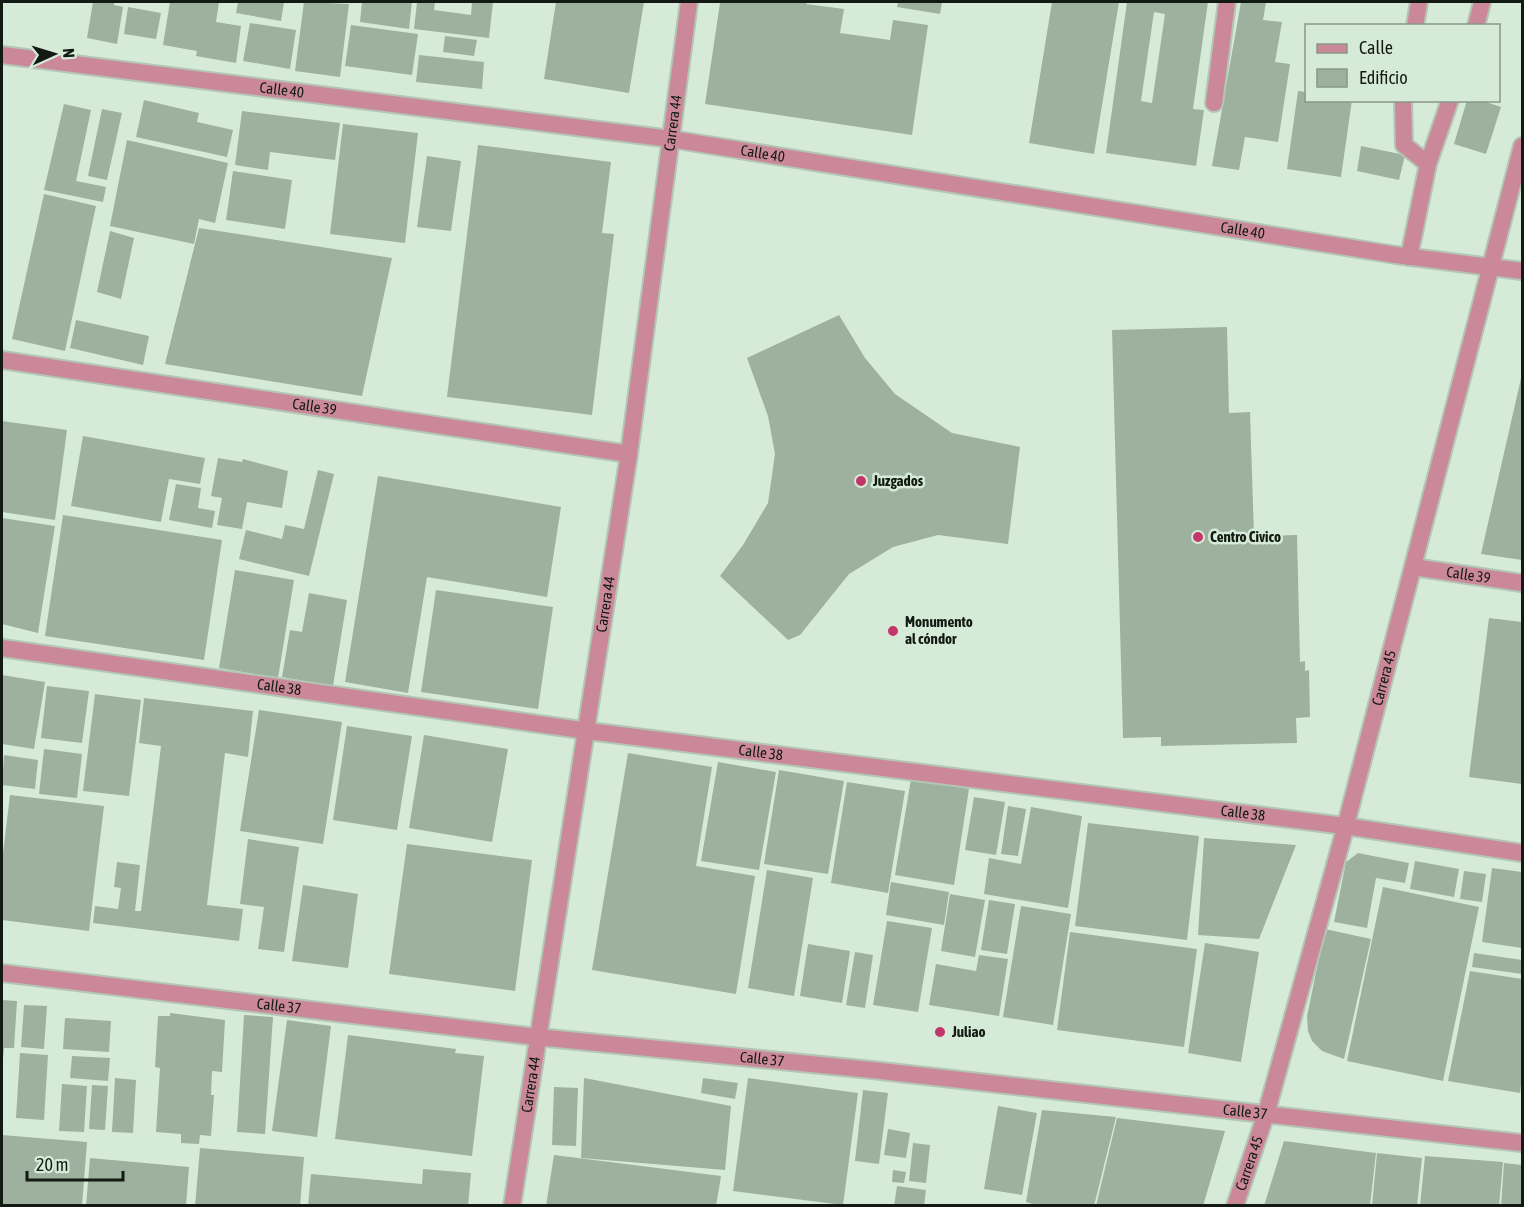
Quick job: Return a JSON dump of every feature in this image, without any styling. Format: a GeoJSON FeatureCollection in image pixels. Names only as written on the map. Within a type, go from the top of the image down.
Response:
{"type":"FeatureCollection","features":[{"type":"Feature","properties":{"kind":"street","name":"Carrera 44"},"geometry":{"type":"LineString","coordinates":[[512,1206],[537,1037],[588,731],[629,454],[690,2]]}},
{"type":"Feature","properties":{"kind":"street"},"geometry":{"type":"LineString","coordinates":[[1214,103],[1227,2]]}},
{"type":"Feature","properties":{"kind":"street"},"geometry":{"type":"LineString","coordinates":[[1415,24],[1419,2]]}},
{"type":"Feature","properties":{"kind":"street"},"geometry":{"type":"LineString","coordinates":[[1476,24],[1482,2]]}},
{"type":"Feature","properties":{"kind":"street","name":"Calle 40"},"geometry":{"type":"LineString","coordinates":[[2,55],[671,139],[1410,257],[1522,271]]}},
{"type":"Feature","properties":{"kind":"street"},"geometry":{"type":"LineString","coordinates":[[1403,102],[1404,146],[1428,164]]}},
{"type":"Feature","properties":{"kind":"street"},"geometry":{"type":"LineString","coordinates":[[1410,257],[1428,164],[1449,102]]}},
{"type":"Feature","properties":{"kind":"street","name":"Carrera 45"},"geometry":{"type":"LineString","coordinates":[[1235,1206],[1266,1114],[1345,826],[1522,146]]}},
{"type":"Feature","properties":{"kind":"street","name":"Calle 39"},"geometry":{"type":"LineString","coordinates":[[2,360],[629,454]]}},
{"type":"Feature","properties":{"kind":"street","name":"Calle 39"},"geometry":{"type":"LineString","coordinates":[[1413,567],[1522,584]]}},
{"type":"Feature","properties":{"kind":"street","name":"Calle 38"},"geometry":{"type":"LineString","coordinates":[[2,648],[588,731],[1345,826],[1522,853]]}},
{"type":"Feature","properties":{"kind":"street","name":"Calle 37"},"geometry":{"type":"LineString","coordinates":[[2,973],[537,1037],[872,1070],[1522,1143]]}},
{"type":"Feature","properties":{"kind":"building"},"geometry":{"type":"Polygon","coordinates":[[[93,2],[114,2],[114,5],[123,7],[117,44],[87,38],[93,2]]]}},
{"type":"Feature","properties":{"kind":"building"},"geometry":{"type":"Polygon","coordinates":[[[170,2],[219,2],[216,22],[241,26],[236,63],[196,56],[197,51],[163,45],[170,2]]]}},
{"type":"Feature","properties":{"kind":"building"},"geometry":{"type":"Polygon","coordinates":[[[238,2],[284,2],[281,21],[236,13],[238,2]]]}},
{"type":"Feature","properties":{"kind":"building"},"geometry":{"type":"Polygon","coordinates":[[[304,2],[349,4],[340,77],[295,71],[304,2]]]}},
{"type":"Feature","properties":{"kind":"building"},"geometry":{"type":"Polygon","coordinates":[[[362,2],[412,2],[409,29],[360,22],[362,2]]]}},
{"type":"Feature","properties":{"kind":"building"},"geometry":{"type":"Polygon","coordinates":[[[417,2],[435,2],[434,10],[471,15],[472,2],[493,2],[489,38],[414,29],[417,2]]]}},
{"type":"Feature","properties":{"kind":"building"},"geometry":{"type":"Polygon","coordinates":[[[556,2],[644,2],[629,93],[544,79],[556,2]]]}},
{"type":"Feature","properties":{"kind":"building"},"geometry":{"type":"Polygon","coordinates":[[[715,2],[807,2],[806,4],[844,9],[840,33],[890,40],[893,20],[928,25],[912,135],[705,104],[720,3],[715,2]]]}},
{"type":"Feature","properties":{"kind":"building"},"geometry":{"type":"Polygon","coordinates":[[[898,2],[942,2],[940,14],[897,7],[898,2]]]}},
{"type":"Feature","properties":{"kind":"building"},"geometry":{"type":"Polygon","coordinates":[[[1052,2],[1119,2],[1094,154],[1029,143],[1052,2]]]}},
{"type":"Feature","properties":{"kind":"building"},"geometry":{"type":"Polygon","coordinates":[[[1127,2],[1208,2],[1193,109],[1204,110],[1196,166],[1106,153],[1127,2]],[[1154,12],[1141,101],[1152,103],[1165,14],[1154,12]]]}},
{"type":"Feature","properties":{"kind":"building"},"geometry":{"type":"Polygon","coordinates":[[[1241,2],[1266,2],[1263,20],[1282,22],[1275,62],[1290,64],[1278,142],[1245,137],[1239,170],[1212,166],[1241,2]]]}},
{"type":"Feature","properties":{"kind":"building"},"geometry":{"type":"Polygon","coordinates":[[[128,7],[161,13],[156,39],[124,34],[128,7]]]}},
{"type":"Feature","properties":{"kind":"building"},"geometry":{"type":"Polygon","coordinates":[[[250,23],[296,30],[290,69],[243,61],[250,23]]]}},
{"type":"Feature","properties":{"kind":"building"},"geometry":{"type":"Polygon","coordinates":[[[351,25],[418,34],[412,75],[345,66],[351,25]]]}},
{"type":"Feature","properties":{"kind":"building"},"geometry":{"type":"Polygon","coordinates":[[[445,36],[477,40],[474,56],[443,52],[445,36]]]}},
{"type":"Feature","properties":{"kind":"building"},"geometry":{"type":"Polygon","coordinates":[[[419,55],[484,62],[482,89],[416,82],[419,55]]]}},
{"type":"Feature","properties":{"kind":"building"},"geometry":{"type":"Polygon","coordinates":[[[1298,91],[1305,92],[1305,102],[1352,102],[1341,177],[1287,169],[1298,91]]]}},
{"type":"Feature","properties":{"kind":"building"},"geometry":{"type":"Polygon","coordinates":[[[144,100],[199,113],[197,122],[233,130],[227,157],[136,137],[144,100]]]}},
{"type":"Feature","properties":{"kind":"building"},"geometry":{"type":"Polygon","coordinates":[[[1466,102],[1486,102],[1501,107],[1486,154],[1454,144],[1466,102]]]}},
{"type":"Feature","properties":{"kind":"building"},"geometry":{"type":"Polygon","coordinates":[[[64,104],[91,110],[76,181],[106,187],[103,202],[44,190],[64,104]]]}},
{"type":"Feature","properties":{"kind":"building"},"geometry":{"type":"Polygon","coordinates":[[[102,109],[122,113],[107,180],[88,176],[102,109]]]}},
{"type":"Feature","properties":{"kind":"building"},"geometry":{"type":"Polygon","coordinates":[[[242,111],[340,123],[335,160],[270,152],[268,170],[235,165],[242,111]]]}},
{"type":"Feature","properties":{"kind":"building"},"geometry":{"type":"Polygon","coordinates":[[[343,124],[418,133],[405,243],[330,234],[343,124]]]}},
{"type":"Feature","properties":{"kind":"building"},"geometry":{"type":"Polygon","coordinates":[[[127,140],[228,163],[215,223],[199,219],[194,244],[110,226],[127,140]]]}},
{"type":"Feature","properties":{"kind":"building"},"geometry":{"type":"Polygon","coordinates":[[[478,145],[611,162],[602,233],[614,234],[592,415],[447,397],[478,145]]]}},
{"type":"Feature","properties":{"kind":"building"},"geometry":{"type":"Polygon","coordinates":[[[1361,146],[1405,155],[1399,180],[1357,171],[1361,146]]]}},
{"type":"Feature","properties":{"kind":"building"},"geometry":{"type":"Polygon","coordinates":[[[427,156],[461,161],[451,231],[417,227],[427,156]]]}},
{"type":"Feature","properties":{"kind":"building"},"geometry":{"type":"Polygon","coordinates":[[[233,171],[292,180],[285,229],[226,220],[233,171]]]}},
{"type":"Feature","properties":{"kind":"building"},"geometry":{"type":"Polygon","coordinates":[[[44,194],[96,206],[65,351],[12,339],[44,194]]]}},
{"type":"Feature","properties":{"kind":"building"},"geometry":{"type":"Polygon","coordinates":[[[199,228],[392,258],[362,396],[165,364],[199,228]]]}},
{"type":"Feature","properties":{"kind":"building"},"geometry":{"type":"Polygon","coordinates":[[[110,231],[134,238],[121,299],[97,292],[110,231]]]}},
{"type":"Feature","properties":{"kind":"building"},"geometry":{"type":"Polygon","coordinates":[[[839,315],[865,358],[895,394],[952,433],[1020,447],[1008,544],[938,535],[893,547],[849,574],[800,635],[788,640],[720,576],[743,545],[768,503],[775,454],[768,416],[747,358],[839,315]]]}},
{"type":"Feature","properties":{"kind":"building"},"geometry":{"type":"Polygon","coordinates":[[[76,320],[149,336],[143,365],[70,348],[76,320]]]}},
{"type":"Feature","properties":{"kind":"building"},"geometry":{"type":"Polygon","coordinates":[[[1227,327],[1229,413],[1250,412],[1254,536],[1297,535],[1300,662],[1305,661],[1305,671],[1309,670],[1310,717],[1296,718],[1297,743],[1161,746],[1161,737],[1123,738],[1112,330],[1227,327]]]}},
{"type":"Feature","properties":{"kind":"building"},"geometry":{"type":"Polygon","coordinates":[[[1522,374],[1522,560],[1481,554],[1522,374]]]}},
{"type":"Feature","properties":{"kind":"building"},"geometry":{"type":"Polygon","coordinates":[[[2,421],[67,430],[55,520],[2,512],[2,421]]]}},
{"type":"Feature","properties":{"kind":"building"},"geometry":{"type":"Polygon","coordinates":[[[83,436],[205,458],[200,484],[169,479],[161,522],[71,506],[83,436]]]}},
{"type":"Feature","properties":{"kind":"building"},"geometry":{"type":"Polygon","coordinates":[[[218,458],[242,462],[243,459],[288,471],[282,508],[247,502],[242,529],[217,525],[222,498],[211,496],[218,458]]]}},
{"type":"Feature","properties":{"kind":"building"},"geometry":{"type":"Polygon","coordinates":[[[318,470],[334,474],[309,576],[239,559],[246,530],[282,539],[285,525],[304,529],[318,470]]]}},
{"type":"Feature","properties":{"kind":"building"},"geometry":{"type":"Polygon","coordinates":[[[378,476],[561,507],[547,597],[427,577],[408,693],[345,682],[378,476]]]}},
{"type":"Feature","properties":{"kind":"building"},"geometry":{"type":"Polygon","coordinates":[[[176,484],[201,488],[198,508],[215,511],[212,528],[169,520],[176,484]]]}},
{"type":"Feature","properties":{"kind":"building"},"geometry":{"type":"Polygon","coordinates":[[[63,515],[222,540],[204,660],[45,636],[63,515]]]}},
{"type":"Feature","properties":{"kind":"building"},"geometry":{"type":"Polygon","coordinates":[[[2,518],[55,526],[38,633],[2,624],[2,518]]]}},
{"type":"Feature","properties":{"kind":"building"},"geometry":{"type":"Polygon","coordinates":[[[235,570],[294,580],[278,678],[219,668],[235,570]]]}},
{"type":"Feature","properties":{"kind":"building"},"geometry":{"type":"Polygon","coordinates":[[[436,590],[553,607],[538,709],[421,692],[436,590]]]}},
{"type":"Feature","properties":{"kind":"building"},"geometry":{"type":"Polygon","coordinates":[[[309,593],[347,600],[333,686],[282,677],[290,630],[302,632],[309,593]]]}},
{"type":"Feature","properties":{"kind":"building"},"geometry":{"type":"Polygon","coordinates":[[[1489,618],[1522,622],[1522,784],[1469,777],[1489,618]]]}},
{"type":"Feature","properties":{"kind":"building"},"geometry":{"type":"Polygon","coordinates":[[[2,675],[45,682],[34,749],[2,744],[2,675]]]}},
{"type":"Feature","properties":{"kind":"building"},"geometry":{"type":"Polygon","coordinates":[[[47,686],[89,691],[82,743],[41,738],[47,686]]]}},
{"type":"Feature","properties":{"kind":"building"},"geometry":{"type":"Polygon","coordinates":[[[95,694],[141,700],[129,796],[83,791],[95,694]]]}},
{"type":"Feature","properties":{"kind":"building"},"geometry":{"type":"Polygon","coordinates":[[[144,698],[253,711],[248,757],[225,753],[207,905],[243,909],[239,941],[93,923],[95,906],[118,909],[121,888],[114,887],[117,862],[140,865],[135,911],[141,911],[161,746],[139,743],[144,698]]]}},
{"type":"Feature","properties":{"kind":"building"},"geometry":{"type":"Polygon","coordinates":[[[259,710],[342,722],[323,844],[240,831],[259,710]]]}},
{"type":"Feature","properties":{"kind":"building"},"geometry":{"type":"Polygon","coordinates":[[[347,726],[412,736],[397,830],[333,820],[347,726]]]}},
{"type":"Feature","properties":{"kind":"building"},"geometry":{"type":"Polygon","coordinates":[[[424,735],[508,749],[492,842],[409,828],[424,735]]]}},
{"type":"Feature","properties":{"kind":"building"},"geometry":{"type":"Polygon","coordinates":[[[44,749],[82,754],[77,798],[39,794],[44,749]]]}},
{"type":"Feature","properties":{"kind":"building"},"geometry":{"type":"Polygon","coordinates":[[[628,753],[712,767],[696,866],[755,876],[736,994],[592,970],[628,753]]]}},
{"type":"Feature","properties":{"kind":"building"},"geometry":{"type":"Polygon","coordinates":[[[4,755],[38,760],[35,789],[2,785],[4,755]]]}},
{"type":"Feature","properties":{"kind":"building"},"geometry":{"type":"Polygon","coordinates":[[[718,762],[776,772],[759,870],[701,861],[718,762]]]}},
{"type":"Feature","properties":{"kind":"building"},"geometry":{"type":"Polygon","coordinates":[[[779,770],[844,781],[828,874],[764,864],[779,770]]]}},
{"type":"Feature","properties":{"kind":"building"},"geometry":{"type":"Polygon","coordinates":[[[911,779],[969,789],[954,885],[895,875],[911,779]]]}},
{"type":"Feature","properties":{"kind":"building"},"geometry":{"type":"Polygon","coordinates":[[[847,782],[905,791],[888,893],[831,883],[847,782]]]}},
{"type":"Feature","properties":{"kind":"building"},"geometry":{"type":"Polygon","coordinates":[[[10,795],[104,806],[89,931],[2,920],[2,862],[10,795]]]}},
{"type":"Feature","properties":{"kind":"building"},"geometry":{"type":"Polygon","coordinates":[[[974,797],[1005,802],[996,855],[965,850],[974,797]]]}},
{"type":"Feature","properties":{"kind":"building"},"geometry":{"type":"Polygon","coordinates":[[[1008,806],[1026,809],[1018,856],[1001,854],[1008,806]]]}},
{"type":"Feature","properties":{"kind":"building"},"geometry":{"type":"Polygon","coordinates":[[[1031,807],[1082,816],[1068,908],[984,894],[989,858],[1021,864],[1031,807]]]}},
{"type":"Feature","properties":{"kind":"building"},"geometry":{"type":"Polygon","coordinates":[[[1088,823],[1199,836],[1187,940],[1075,926],[1088,823]]]}},
{"type":"Feature","properties":{"kind":"building"},"geometry":{"type":"Polygon","coordinates":[[[1204,838],[1296,845],[1259,939],[1198,935],[1204,838]]]}},
{"type":"Feature","properties":{"kind":"building"},"geometry":{"type":"Polygon","coordinates":[[[248,839],[299,847],[284,952],[258,949],[264,907],[240,904],[248,839]]]}},
{"type":"Feature","properties":{"kind":"building"},"geometry":{"type":"Polygon","coordinates":[[[407,844],[532,860],[515,991],[389,974],[407,844]]]}},
{"type":"Feature","properties":{"kind":"building"},"geometry":{"type":"Polygon","coordinates":[[[1358,853],[1409,863],[1405,883],[1376,878],[1367,928],[1334,922],[1346,862],[1358,853]]]}},
{"type":"Feature","properties":{"kind":"building"},"geometry":{"type":"Polygon","coordinates":[[[1415,861],[1459,869],[1454,897],[1410,889],[1415,861]]]}},
{"type":"Feature","properties":{"kind":"building"},"geometry":{"type":"Polygon","coordinates":[[[1492,868],[1522,872],[1522,948],[1482,942],[1492,868]]]}},
{"type":"Feature","properties":{"kind":"building"},"geometry":{"type":"Polygon","coordinates":[[[767,870],[813,878],[794,996],[748,988],[767,870]]]}},
{"type":"Feature","properties":{"kind":"building"},"geometry":{"type":"Polygon","coordinates":[[[1464,871],[1486,874],[1482,902],[1460,899],[1464,871]]]}},
{"type":"Feature","properties":{"kind":"building"},"geometry":{"type":"Polygon","coordinates":[[[891,882],[949,892],[944,925],[886,915],[891,882]]]}},
{"type":"Feature","properties":{"kind":"building"},"geometry":{"type":"Polygon","coordinates":[[[303,885],[358,894],[348,968],[292,961],[303,885]]]}},
{"type":"Feature","properties":{"kind":"building"},"geometry":{"type":"Polygon","coordinates":[[[1383,887],[1479,907],[1443,1081],[1347,1061],[1383,887]]]}},
{"type":"Feature","properties":{"kind":"building"},"geometry":{"type":"Polygon","coordinates":[[[950,894],[985,900],[975,957],[941,951],[950,894]]]}},
{"type":"Feature","properties":{"kind":"building"},"geometry":{"type":"Polygon","coordinates":[[[989,900],[1015,904],[1007,954],[981,950],[989,900]]]}},
{"type":"Feature","properties":{"kind":"building"},"geometry":{"type":"Polygon","coordinates":[[[1021,906],[1071,914],[1053,1025],[1003,1017],[1021,906]]]}},
{"type":"Feature","properties":{"kind":"building"},"geometry":{"type":"Polygon","coordinates":[[[887,921],[932,928],[918,1012],[873,1005],[887,921]]]}},
{"type":"Feature","properties":{"kind":"building"},"geometry":{"type":"Polygon","coordinates":[[[1325,929],[1371,939],[1344,1059],[1322,1051],[1312,1041],[1308,1031],[1307,1016],[1325,929]]]}},
{"type":"Feature","properties":{"kind":"building"},"geometry":{"type":"Polygon","coordinates":[[[1070,932],[1197,949],[1184,1047],[1057,1030],[1070,932]]]}},
{"type":"Feature","properties":{"kind":"building"},"geometry":{"type":"Polygon","coordinates":[[[1205,943],[1259,952],[1241,1062],[1188,1053],[1205,943]]]}},
{"type":"Feature","properties":{"kind":"building"},"geometry":{"type":"Polygon","coordinates":[[[808,944],[850,951],[842,1003],[800,996],[808,944]]]}},
{"type":"Feature","properties":{"kind":"building"},"geometry":{"type":"Polygon","coordinates":[[[855,952],[873,955],[865,1008],[846,1005],[855,952]]]}},
{"type":"Feature","properties":{"kind":"building"},"geometry":{"type":"Polygon","coordinates":[[[1474,953],[1522,960],[1522,974],[1472,967],[1474,953]]]}},
{"type":"Feature","properties":{"kind":"building"},"geometry":{"type":"Polygon","coordinates":[[[979,955],[1008,959],[999,1016],[929,1005],[936,964],[976,971],[979,955]]]}},
{"type":"Feature","properties":{"kind":"building"},"geometry":{"type":"Polygon","coordinates":[[[1470,971],[1522,979],[1520,1093],[1448,1081],[1470,971]]]}},
{"type":"Feature","properties":{"kind":"building"},"geometry":{"type":"Polygon","coordinates":[[[2,1000],[17,1001],[14,1048],[4,1048],[3,1059],[2,1000]]]}},
{"type":"Feature","properties":{"kind":"building"},"geometry":{"type":"Polygon","coordinates":[[[24,1005],[47,1006],[44,1049],[21,1047],[24,1005]]]}},
{"type":"Feature","properties":{"kind":"building"},"geometry":{"type":"Polygon","coordinates":[[[170,1013],[225,1020],[222,1072],[212,1071],[211,1095],[214,1095],[211,1136],[200,1135],[199,1144],[181,1143],[181,1134],[156,1132],[160,1068],[155,1067],[158,1016],[170,1016],[170,1013]]]}},
{"type":"Feature","properties":{"kind":"building"},"geometry":{"type":"Polygon","coordinates":[[[244,1015],[273,1017],[265,1134],[237,1132],[244,1015]]]}},
{"type":"Feature","properties":{"kind":"building"},"geometry":{"type":"Polygon","coordinates":[[[65,1018],[111,1021],[109,1052],[63,1049],[65,1018]]]}},
{"type":"Feature","properties":{"kind":"building"},"geometry":{"type":"Polygon","coordinates":[[[287,1020],[331,1026],[317,1137],[272,1131],[287,1020]]]}},
{"type":"Feature","properties":{"kind":"building"},"geometry":{"type":"Polygon","coordinates":[[[348,1035],[456,1049],[455,1053],[484,1056],[472,1156],[335,1139],[348,1035]]]}},
{"type":"Feature","properties":{"kind":"building"},"geometry":{"type":"Polygon","coordinates":[[[20,1053],[48,1055],[44,1120],[16,1118],[20,1053]]]}},
{"type":"Feature","properties":{"kind":"building"},"geometry":{"type":"Polygon","coordinates":[[[72,1056],[110,1058],[108,1081],[70,1078],[72,1056]]]}},
{"type":"Feature","properties":{"kind":"building"},"geometry":{"type":"Polygon","coordinates":[[[115,1078],[136,1080],[133,1133],[112,1132],[115,1078]]]}},
{"type":"Feature","properties":{"kind":"building"},"geometry":{"type":"Polygon","coordinates":[[[584,1078],[731,1106],[725,1170],[581,1158],[584,1078]]]}},
{"type":"Feature","properties":{"kind":"building"},"geometry":{"type":"Polygon","coordinates":[[[703,1078],[738,1083],[735,1099],[701,1093],[703,1078]]]}},
{"type":"Feature","properties":{"kind":"building"},"geometry":{"type":"Polygon","coordinates":[[[748,1078],[858,1093],[843,1205],[733,1191],[748,1078]]]}},
{"type":"Feature","properties":{"kind":"building"},"geometry":{"type":"Polygon","coordinates":[[[62,1084],[87,1086],[84,1132],[59,1131],[62,1084]]]}},
{"type":"Feature","properties":{"kind":"building"},"geometry":{"type":"Polygon","coordinates":[[[92,1085],[108,1086],[105,1130],[89,1129],[92,1085]]]}},
{"type":"Feature","properties":{"kind":"building"},"geometry":{"type":"Polygon","coordinates":[[[554,1087],[578,1088],[576,1146],[552,1145],[554,1087]]]}},
{"type":"Feature","properties":{"kind":"building"},"geometry":{"type":"Polygon","coordinates":[[[863,1090],[888,1093],[879,1164],[855,1161],[863,1090]]]}},
{"type":"Feature","properties":{"kind":"building"},"geometry":{"type":"Polygon","coordinates":[[[998,1106],[1037,1113],[1022,1195],[984,1189],[998,1106]]]}},
{"type":"Feature","properties":{"kind":"building"},"geometry":{"type":"Polygon","coordinates":[[[1042,1110],[1116,1117],[1094,1206],[1040,1206],[1026,1202],[1042,1110]]]}},
{"type":"Feature","properties":{"kind":"building"},"geometry":{"type":"Polygon","coordinates":[[[1117,1118],[1225,1131],[1203,1206],[1096,1206],[1117,1118]]]}},
{"type":"Feature","properties":{"kind":"building"},"geometry":{"type":"Polygon","coordinates":[[[888,1129],[910,1133],[906,1158],[884,1155],[888,1129]]]}},
{"type":"Feature","properties":{"kind":"building"},"geometry":{"type":"Polygon","coordinates":[[[2,1135],[87,1142],[82,1206],[2,1206],[2,1135]]]}},
{"type":"Feature","properties":{"kind":"building"},"geometry":{"type":"Polygon","coordinates":[[[1284,1141],[1376,1153],[1370,1206],[1264,1206],[1284,1141]]]}},
{"type":"Feature","properties":{"kind":"building"},"geometry":{"type":"Polygon","coordinates":[[[913,1143],[930,1145],[926,1183],[909,1181],[913,1143]]]}},
{"type":"Feature","properties":{"kind":"building"},"geometry":{"type":"Polygon","coordinates":[[[200,1148],[304,1157],[300,1206],[195,1206],[200,1148]]]}},
{"type":"Feature","properties":{"kind":"building"},"geometry":{"type":"Polygon","coordinates":[[[1377,1153],[1422,1158],[1417,1206],[1372,1206],[1377,1153]]]}},
{"type":"Feature","properties":{"kind":"building"},"geometry":{"type":"Polygon","coordinates":[[[554,1155],[721,1176],[716,1206],[546,1206],[554,1155]]]}},
{"type":"Feature","properties":{"kind":"building"},"geometry":{"type":"Polygon","coordinates":[[[1425,1156],[1503,1162],[1499,1206],[1420,1206],[1425,1156]]]}},
{"type":"Feature","properties":{"kind":"building"},"geometry":{"type":"Polygon","coordinates":[[[90,1158],[189,1167],[186,1206],[86,1206],[90,1158]]]}},
{"type":"Feature","properties":{"kind":"building"},"geometry":{"type":"Polygon","coordinates":[[[1504,1163],[1522,1165],[1522,1206],[1501,1206],[1504,1163]]]}},
{"type":"Feature","properties":{"kind":"building"},"geometry":{"type":"Polygon","coordinates":[[[423,1169],[471,1173],[468,1206],[308,1206],[311,1174],[422,1184],[423,1169]]]}},
{"type":"Feature","properties":{"kind":"building"},"geometry":{"type":"Polygon","coordinates":[[[893,1170],[906,1172],[904,1183],[892,1182],[893,1170]]]}},
{"type":"Feature","properties":{"kind":"building"},"geometry":{"type":"Polygon","coordinates":[[[897,1186],[926,1190],[924,1206],[894,1206],[897,1186]]]}},
{"type":"Feature","properties":{"kind":"place","name":"Juzgados"},"geometry":{"type":"Point","coordinates":[861,481]}},
{"type":"Feature","properties":{"kind":"place","name":"Centro Civico"},"geometry":{"type":"Point","coordinates":[1198,537]}},
{"type":"Feature","properties":{"kind":"place","name":"Monumento al cóndor"},"geometry":{"type":"Point","coordinates":[893,631]}},
{"type":"Feature","properties":{"kind":"place","name":"Juliao"},"geometry":{"type":"Point","coordinates":[940,1032]}}]}
